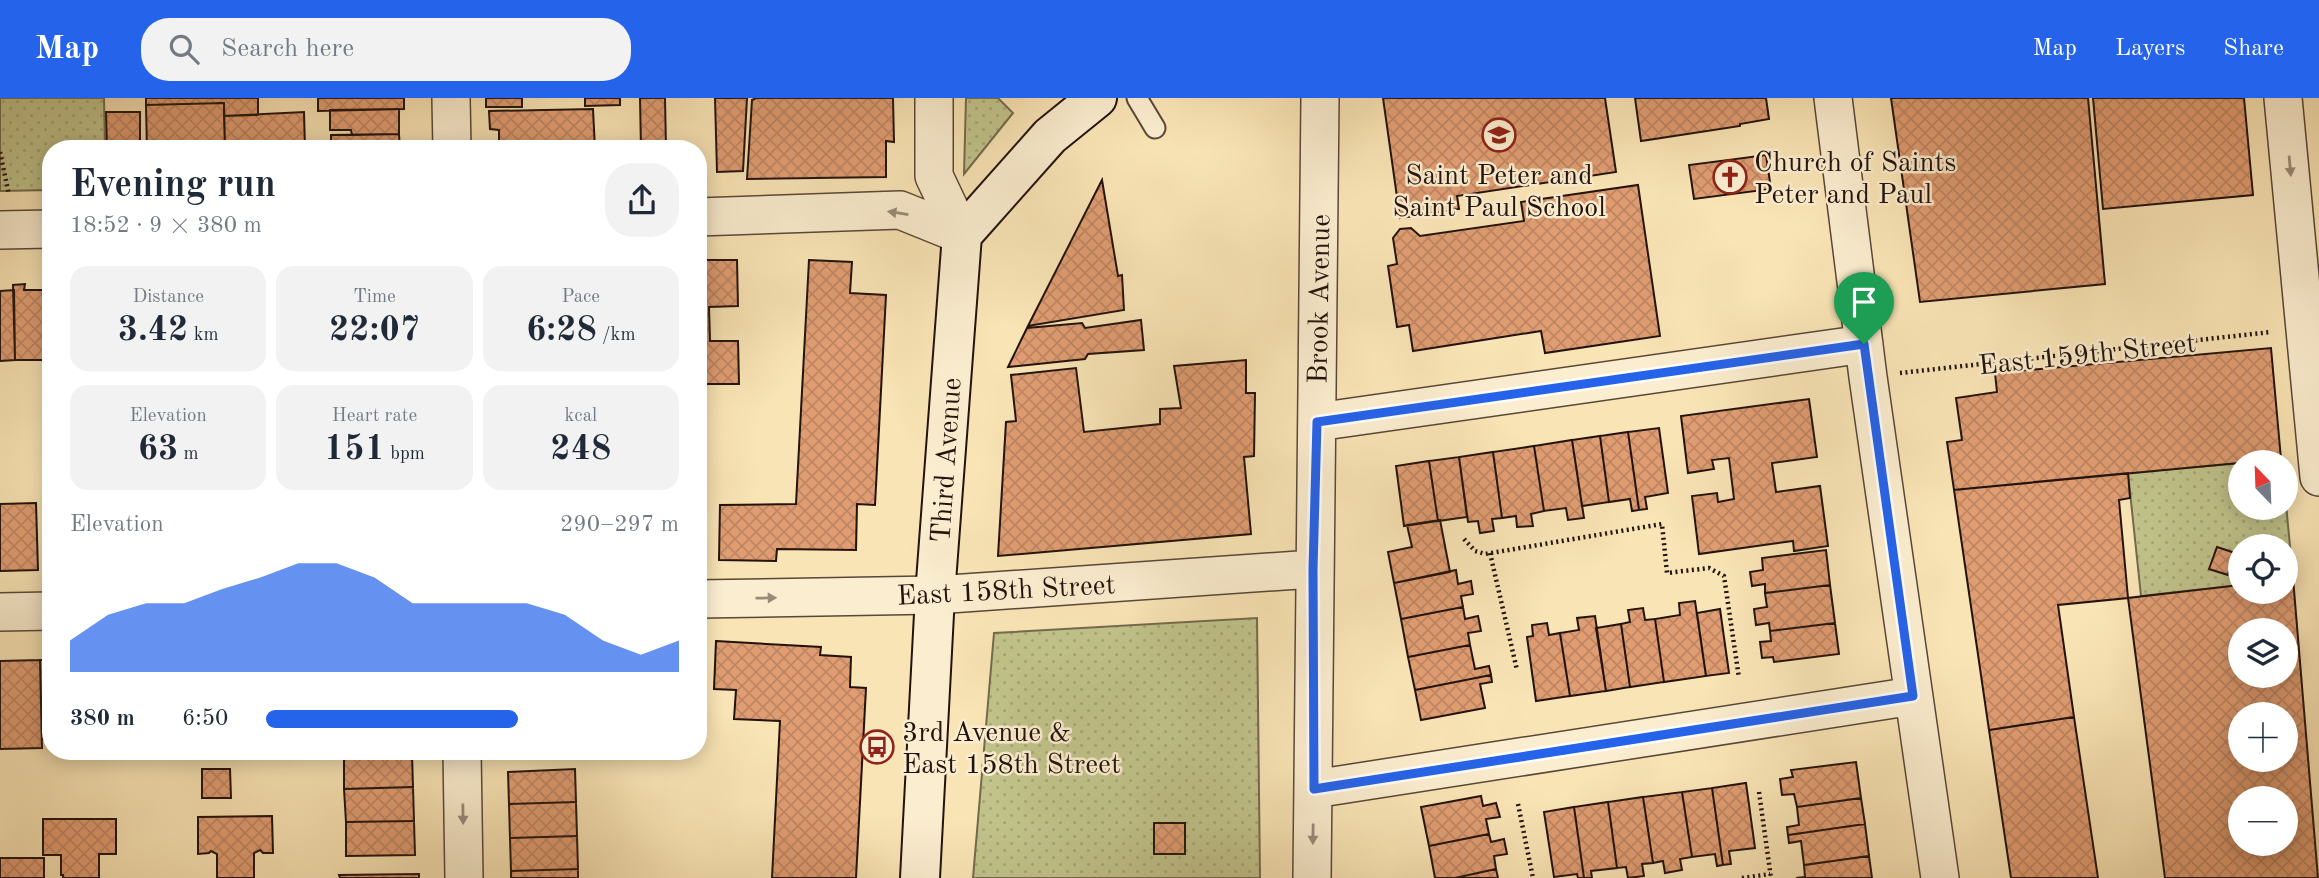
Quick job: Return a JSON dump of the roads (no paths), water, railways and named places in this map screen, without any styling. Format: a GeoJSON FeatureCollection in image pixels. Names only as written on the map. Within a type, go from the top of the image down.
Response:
{"type":"FeatureCollection","features":[{"type":"Feature","properties":{"kind":"main road"},"geometry":{"type":"LineString","coordinates":[[962,235],[1050,136],[1093,99]]}},
{"type":"Feature","properties":{"kind":"main road","name":"Third Avenue"},"geometry":{"type":"LineString","coordinates":[[920,878],[935,595],[962,235]]}},
{"type":"Feature","properties":{"kind":"street"},"geometry":{"type":"LineString","coordinates":[[451,98],[452,140]]}},
{"type":"Feature","properties":{"kind":"street"},"geometry":{"type":"LineString","coordinates":[[934,98],[934,176],[962,235]]}},
{"type":"Feature","properties":{"kind":"street","name":"Brook Avenue"},"geometry":{"type":"LineString","coordinates":[[1312,878],[1313,569],[1320,98]]}},
{"type":"Feature","properties":{"kind":"street"},"geometry":{"type":"LineString","coordinates":[[1833,98],[1866,360],[1940,878]]}},
{"type":"Feature","properties":{"kind":"street"},"geometry":{"type":"LineString","coordinates":[[2283,98],[2319,477]]}},
{"type":"Feature","properties":{"kind":"street"},"geometry":{"type":"LineString","coordinates":[[707,217],[900,210],[962,235]]}},
{"type":"Feature","properties":{"kind":"street"},"geometry":{"type":"LineString","coordinates":[[5,215],[42,226]]}},
{"type":"Feature","properties":{"kind":"street"},"geometry":{"type":"LineString","coordinates":[[1317,422],[1866,360]]}},
{"type":"Feature","properties":{"kind":"street","name":"East 158th Street"},"geometry":{"type":"LineString","coordinates":[[707,599],[935,595],[1313,569]]}},
{"type":"Feature","properties":{"kind":"street"},"geometry":{"type":"LineString","coordinates":[[0,612],[42,611]]}},
{"type":"Feature","properties":{"kind":"street"},"geometry":{"type":"LineString","coordinates":[[1314,789],[1913,696]]}},
{"type":"Feature","properties":{"kind":"street"},"geometry":{"type":"LineString","coordinates":[[462,760],[464,878]]}},
{"type":"Feature","properties":{"kind":"lane"},"geometry":{"type":"LineString","coordinates":[[1137,98],[1155,128]]}},
{"type":"Feature","properties":{"kind":"place","name":"Saint Peter and Saint Paul School"},"geometry":{"type":"Point","coordinates":[1499,135]}},
{"type":"Feature","properties":{"kind":"place","name":"Church of Saints Peter and Paul"},"geometry":{"type":"Point","coordinates":[1730,177]}},
{"type":"Feature","properties":{"kind":"place","name":"3rd Avenue & East 158th Street"},"geometry":{"type":"Point","coordinates":[877,747]}}]}
